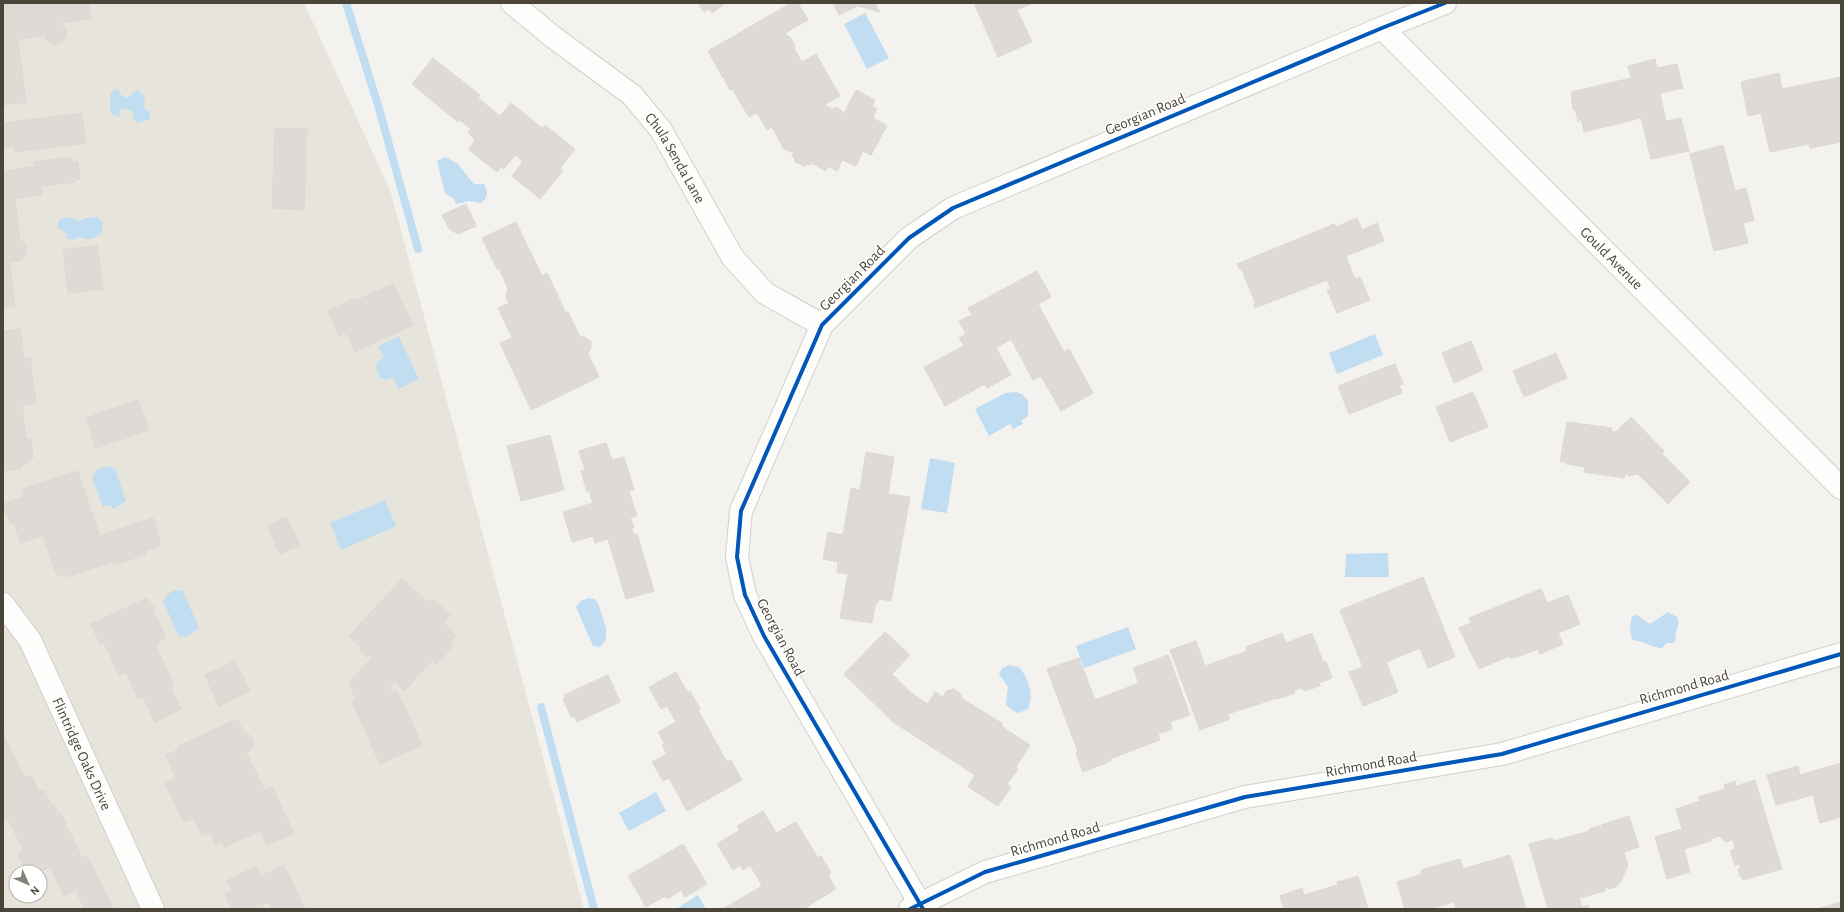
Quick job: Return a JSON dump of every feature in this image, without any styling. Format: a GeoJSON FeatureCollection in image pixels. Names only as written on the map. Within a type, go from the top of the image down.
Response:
{"type":"FeatureCollection","features":[{"type":"Feature","properties":{"kind":"street","name":"Chula Senda Lane"},"geometry":{"type":"LineString","coordinates":[[512,3],[553,37],[632,95],[661,130],[732,258],[765,293],[822,326]]}},
{"type":"Feature","properties":{"kind":"street","name":"Georgian Road"},"geometry":{"type":"LineString","coordinates":[[918,907],[764,636],[745,595],[737,557],[741,511],[822,326],[908,238],[953,208],[1445,3]]}},
{"type":"Feature","properties":{"kind":"street","name":"Gould Avenue"},"geometry":{"type":"LineString","coordinates":[[1382,28],[1841,488]]}},
{"type":"Feature","properties":{"kind":"street","name":"Flintridge Oaks Drive"},"geometry":{"type":"LineString","coordinates":[[3,604],[30,640],[153,909]]}},
{"type":"Feature","properties":{"kind":"street","name":"Richmond Road"},"geometry":{"type":"LineString","coordinates":[[918,907],[985,872],[1245,797],[1502,754],[1841,654]]}},
{"type":"Feature","properties":{"kind":"shaded area"},"geometry":{"type":"Polygon","coordinates":[[[3,3],[304,3],[390,190],[584,909],[3,909],[3,3]]]}},
{"type":"Feature","properties":{"kind":"water"},"geometry":{"type":"Polygon","coordinates":[[[865,13],[889,58],[867,69],[844,24],[865,13]]]}},
{"type":"Feature","properties":{"kind":"water"},"geometry":{"type":"Polygon","coordinates":[[[117,89],[122,96],[128,98],[137,90],[142,94],[145,100],[144,108],[150,113],[150,119],[137,123],[133,117],[133,112],[126,108],[121,109],[119,114],[121,117],[111,114],[110,96],[112,91],[117,89]]]}},
{"type":"Feature","properties":{"kind":"water"},"geometry":{"type":"Polygon","coordinates":[[[446,157],[458,164],[474,184],[484,184],[487,194],[481,203],[469,201],[456,204],[453,198],[445,193],[437,161],[446,157]]]}},
{"type":"Feature","properties":{"kind":"water"},"geometry":{"type":"Polygon","coordinates":[[[69,217],[79,221],[86,218],[97,217],[103,222],[102,232],[92,239],[80,237],[72,240],[66,238],[67,235],[63,230],[57,229],[59,220],[69,217]]]}},
{"type":"Feature","properties":{"kind":"water"},"geometry":{"type":"Polygon","coordinates":[[[1375,334],[1383,355],[1337,374],[1329,353],[1375,334]]]}},
{"type":"Feature","properties":{"kind":"water"},"geometry":{"type":"Polygon","coordinates":[[[399,337],[419,379],[399,389],[393,377],[385,380],[378,375],[376,368],[377,362],[384,358],[378,346],[399,337]]]}},
{"type":"Feature","properties":{"kind":"water"},"geometry":{"type":"Polygon","coordinates":[[[1016,392],[1022,394],[1028,401],[1028,416],[1021,421],[1023,424],[1013,429],[1010,424],[989,436],[975,409],[1005,393],[1016,392]]]}},
{"type":"Feature","properties":{"kind":"water"},"geometry":{"type":"Polygon","coordinates":[[[930,458],[955,463],[947,513],[921,509],[930,458]]]}},
{"type":"Feature","properties":{"kind":"water"},"geometry":{"type":"Polygon","coordinates":[[[107,466],[115,469],[126,501],[113,509],[111,506],[106,505],[103,508],[92,477],[98,469],[107,466]]]}},
{"type":"Feature","properties":{"kind":"water"},"geometry":{"type":"Polygon","coordinates":[[[385,500],[396,526],[341,550],[330,523],[385,500]]]}},
{"type":"Feature","properties":{"kind":"water"},"geometry":{"type":"Polygon","coordinates":[[[1388,553],[1389,577],[1345,577],[1346,554],[1388,553]]]}},
{"type":"Feature","properties":{"kind":"water"},"geometry":{"type":"Polygon","coordinates":[[[175,590],[183,591],[199,628],[188,636],[179,637],[163,601],[168,594],[175,590]]]}},
{"type":"Feature","properties":{"kind":"water"},"geometry":{"type":"Polygon","coordinates":[[[588,598],[594,599],[598,603],[606,628],[606,640],[600,647],[593,646],[576,607],[581,601],[588,598]]]}},
{"type":"Feature","properties":{"kind":"water"},"geometry":{"type":"Polygon","coordinates":[[[1668,612],[1678,619],[1674,643],[1667,643],[1662,648],[1633,640],[1630,628],[1632,616],[1637,615],[1650,624],[1668,612]]]}},
{"type":"Feature","properties":{"kind":"water"},"geometry":{"type":"Polygon","coordinates":[[[1128,627],[1136,649],[1084,668],[1076,646],[1128,627]]]}},
{"type":"Feature","properties":{"kind":"water"},"geometry":{"type":"Polygon","coordinates":[[[1009,665],[1019,667],[1030,687],[1031,698],[1028,709],[1018,713],[1006,705],[1008,687],[999,674],[1002,668],[1009,665]]]}},
{"type":"Feature","properties":{"kind":"water"},"geometry":{"type":"Polygon","coordinates":[[[656,792],[666,811],[629,831],[619,813],[656,792]]]}},
{"type":"Feature","properties":{"kind":"water"},"geometry":{"type":"Polygon","coordinates":[[[698,895],[706,909],[676,909],[698,895]]]}},
{"type":"Feature","properties":{"kind":"building"},"geometry":{"type":"Polygon","coordinates":[[[3,3],[89,3],[91,19],[59,23],[65,28],[66,36],[61,43],[53,44],[46,39],[45,35],[18,39],[26,102],[3,105],[3,3]]]}},
{"type":"Feature","properties":{"kind":"building"},"geometry":{"type":"Polygon","coordinates":[[[698,3],[726,3],[712,13],[709,9],[704,12],[698,3]]]}},
{"type":"Feature","properties":{"kind":"building"},"geometry":{"type":"Polygon","coordinates":[[[791,3],[798,3],[808,20],[785,33],[790,37],[795,46],[794,49],[802,62],[816,54],[840,96],[824,105],[831,108],[830,110],[836,107],[842,111],[843,115],[856,90],[875,100],[872,106],[877,109],[873,118],[887,126],[871,155],[863,151],[856,166],[842,160],[837,171],[828,166],[826,171],[811,163],[810,165],[808,164],[804,166],[795,162],[794,157],[792,156],[794,151],[791,152],[784,149],[772,127],[767,130],[757,113],[749,117],[733,90],[729,89],[725,77],[723,78],[708,51],[791,3]]]}},
{"type":"Feature","properties":{"kind":"building"},"geometry":{"type":"Polygon","coordinates":[[[833,3],[875,3],[880,12],[858,6],[839,15],[833,3]]]}},
{"type":"Feature","properties":{"kind":"building"},"geometry":{"type":"Polygon","coordinates":[[[974,3],[1033,3],[1017,10],[1032,42],[998,57],[974,3]]]}},
{"type":"Feature","properties":{"kind":"building"},"geometry":{"type":"Polygon","coordinates":[[[433,58],[480,95],[478,98],[500,116],[511,103],[542,128],[545,125],[575,149],[560,168],[563,171],[540,199],[512,176],[523,161],[515,155],[504,169],[501,167],[497,172],[469,150],[475,140],[468,133],[471,129],[460,120],[458,122],[412,84],[433,58]]]}},
{"type":"Feature","properties":{"kind":"building"},"geometry":{"type":"Polygon","coordinates":[[[1655,59],[1657,68],[1677,64],[1683,88],[1660,93],[1666,121],[1681,118],[1689,151],[1651,159],[1641,118],[1584,132],[1581,119],[1578,121],[1575,109],[1573,110],[1571,92],[1631,78],[1628,66],[1655,59]]]}},
{"type":"Feature","properties":{"kind":"building"},"geometry":{"type":"Polygon","coordinates":[[[1779,73],[1782,89],[1841,77],[1841,142],[1810,148],[1809,144],[1770,152],[1761,113],[1748,116],[1741,82],[1779,73]]]}},
{"type":"Feature","properties":{"kind":"building"},"geometry":{"type":"Polygon","coordinates":[[[82,113],[86,143],[15,152],[14,146],[3,147],[3,117],[4,123],[82,113]]]}},
{"type":"Feature","properties":{"kind":"building"},"geometry":{"type":"Polygon","coordinates":[[[275,128],[307,129],[304,210],[272,208],[275,128]]]}},
{"type":"Feature","properties":{"kind":"building"},"geometry":{"type":"Polygon","coordinates":[[[1723,145],[1735,191],[1746,188],[1754,220],[1743,223],[1748,243],[1714,251],[1690,154],[1723,145]]]}},
{"type":"Feature","properties":{"kind":"building"},"geometry":{"type":"Polygon","coordinates":[[[72,157],[72,162],[78,162],[80,179],[75,180],[75,182],[41,186],[42,195],[15,198],[20,240],[25,244],[26,253],[21,261],[10,262],[15,306],[3,308],[3,171],[34,166],[34,162],[72,157]]]}},
{"type":"Feature","properties":{"kind":"building"},"geometry":{"type":"Polygon","coordinates":[[[466,204],[476,226],[458,234],[449,229],[442,215],[466,204]]]}},
{"type":"Feature","properties":{"kind":"building"},"geometry":{"type":"Polygon","coordinates":[[[1357,218],[1362,230],[1377,223],[1384,241],[1346,256],[1355,279],[1360,277],[1370,300],[1337,313],[1327,290],[1331,289],[1327,280],[1255,308],[1254,304],[1256,304],[1241,268],[1239,269],[1237,264],[1334,224],[1336,227],[1357,218]]]}},
{"type":"Feature","properties":{"kind":"building"},"geometry":{"type":"Polygon","coordinates":[[[516,222],[542,276],[547,273],[566,313],[568,312],[580,337],[585,337],[591,342],[591,348],[588,353],[599,377],[531,410],[500,343],[512,338],[498,308],[509,303],[506,297],[508,288],[499,268],[497,269],[482,238],[516,222]]]}},
{"type":"Feature","properties":{"kind":"building"},"geometry":{"type":"Polygon","coordinates":[[[97,245],[103,289],[68,293],[63,250],[97,245]]]}},
{"type":"Feature","properties":{"kind":"building"},"geometry":{"type":"Polygon","coordinates":[[[1037,271],[1051,297],[1038,304],[1064,352],[1069,349],[1093,393],[1061,411],[1041,376],[1033,380],[1011,339],[996,348],[1011,375],[987,388],[985,384],[945,406],[924,367],[964,346],[959,338],[966,334],[959,321],[972,315],[968,308],[1037,271]]]}},
{"type":"Feature","properties":{"kind":"building"},"geometry":{"type":"Polygon","coordinates":[[[393,284],[413,325],[355,352],[347,333],[339,336],[328,311],[393,284]]]}},
{"type":"Feature","properties":{"kind":"building"},"geometry":{"type":"Polygon","coordinates":[[[20,329],[24,358],[30,358],[36,403],[22,405],[26,439],[31,439],[33,458],[22,465],[22,468],[3,471],[3,331],[20,329]]]}},
{"type":"Feature","properties":{"kind":"building"},"geometry":{"type":"Polygon","coordinates":[[[1471,341],[1483,370],[1454,383],[1442,353],[1471,341]]]}},
{"type":"Feature","properties":{"kind":"building"},"geometry":{"type":"Polygon","coordinates":[[[1556,353],[1567,378],[1524,397],[1513,371],[1556,353]]]}},
{"type":"Feature","properties":{"kind":"building"},"geometry":{"type":"Polygon","coordinates":[[[1395,364],[1403,384],[1399,385],[1402,393],[1349,414],[1338,386],[1395,364]]]}},
{"type":"Feature","properties":{"kind":"building"},"geometry":{"type":"Polygon","coordinates":[[[1473,392],[1488,427],[1450,442],[1436,407],[1473,392]]]}},
{"type":"Feature","properties":{"kind":"building"},"geometry":{"type":"Polygon","coordinates":[[[138,400],[149,430],[96,448],[86,418],[138,400]]]}},
{"type":"Feature","properties":{"kind":"building"},"geometry":{"type":"Polygon","coordinates":[[[1631,417],[1664,451],[1662,454],[1690,482],[1668,504],[1638,474],[1629,476],[1625,473],[1624,478],[1584,472],[1585,467],[1560,462],[1567,422],[1612,428],[1612,432],[1616,432],[1631,417]]]}},
{"type":"Feature","properties":{"kind":"building"},"geometry":{"type":"Polygon","coordinates":[[[550,435],[564,490],[521,501],[507,446],[550,435]]]}},
{"type":"Feature","properties":{"kind":"building"},"geometry":{"type":"Polygon","coordinates":[[[606,443],[612,460],[624,457],[634,490],[629,491],[637,516],[630,518],[634,527],[632,528],[634,535],[637,534],[654,591],[626,599],[608,539],[595,543],[593,536],[572,542],[563,512],[593,503],[589,491],[587,492],[581,471],[585,470],[579,451],[606,443]]]}},
{"type":"Feature","properties":{"kind":"building"},"geometry":{"type":"Polygon","coordinates":[[[866,452],[894,457],[888,494],[910,497],[891,601],[879,599],[878,603],[876,602],[872,623],[840,618],[848,574],[837,572],[838,562],[823,559],[828,532],[843,535],[851,488],[860,490],[866,452]]]}},
{"type":"Feature","properties":{"kind":"building"},"geometry":{"type":"Polygon","coordinates":[[[78,471],[100,536],[153,518],[161,545],[145,551],[146,554],[114,565],[113,561],[67,577],[66,573],[57,576],[43,535],[21,543],[14,523],[10,524],[3,504],[22,498],[22,495],[24,494],[23,489],[78,471]]]}},
{"type":"Feature","properties":{"kind":"building"},"geometry":{"type":"Polygon","coordinates":[[[286,517],[300,545],[280,554],[267,526],[286,517]]]}},
{"type":"Feature","properties":{"kind":"building"},"geometry":{"type":"Polygon","coordinates":[[[1423,577],[1455,657],[1428,668],[1420,648],[1386,662],[1398,692],[1363,706],[1349,672],[1363,667],[1340,610],[1423,577]]]}},
{"type":"Feature","properties":{"kind":"building"},"geometry":{"type":"Polygon","coordinates":[[[402,579],[428,603],[432,598],[450,615],[443,622],[457,636],[450,643],[453,646],[436,665],[432,661],[404,691],[395,682],[389,688],[393,692],[397,691],[422,745],[380,764],[352,702],[356,700],[349,683],[372,658],[369,655],[367,657],[360,650],[362,648],[349,636],[402,579]]]}},
{"type":"Feature","properties":{"kind":"building"},"geometry":{"type":"Polygon","coordinates":[[[1541,589],[1547,603],[1568,595],[1580,624],[1558,633],[1563,644],[1540,654],[1538,649],[1511,659],[1509,656],[1479,669],[1459,628],[1471,623],[1469,618],[1541,589]]]}},
{"type":"Feature","properties":{"kind":"building"},"geometry":{"type":"Polygon","coordinates":[[[147,598],[155,609],[153,610],[166,638],[155,644],[174,685],[170,687],[181,709],[155,722],[143,697],[139,699],[126,672],[119,675],[104,642],[100,644],[91,624],[147,598]]]}},
{"type":"Feature","properties":{"kind":"building"},"geometry":{"type":"Polygon","coordinates":[[[885,632],[910,655],[892,674],[911,693],[928,704],[935,692],[943,697],[946,691],[954,689],[961,694],[961,698],[1003,724],[1001,726],[1030,745],[1016,767],[1018,769],[1007,784],[1011,787],[998,806],[968,787],[975,775],[893,722],[844,674],[885,632]]]}},
{"type":"Feature","properties":{"kind":"building"},"geometry":{"type":"Polygon","coordinates":[[[1282,633],[1286,643],[1312,633],[1323,662],[1326,661],[1332,678],[1319,683],[1320,686],[1304,691],[1302,688],[1294,690],[1295,693],[1228,714],[1230,719],[1200,730],[1170,650],[1196,641],[1205,666],[1247,651],[1246,647],[1282,633]]]}},
{"type":"Feature","properties":{"kind":"building"},"geometry":{"type":"Polygon","coordinates":[[[1168,655],[1190,715],[1170,722],[1172,729],[1158,734],[1160,740],[1110,759],[1111,761],[1083,772],[1076,753],[1078,752],[1047,669],[1079,658],[1095,700],[1139,683],[1133,668],[1168,655]]]}},
{"type":"Feature","properties":{"kind":"building"},"geometry":{"type":"Polygon","coordinates":[[[235,661],[250,691],[219,706],[205,675],[235,661]]]}},
{"type":"Feature","properties":{"kind":"building"},"geometry":{"type":"Polygon","coordinates":[[[676,672],[688,693],[690,691],[700,709],[698,710],[727,762],[731,760],[742,780],[687,811],[669,778],[663,781],[652,762],[667,754],[662,745],[665,744],[658,732],[676,722],[667,706],[661,709],[649,687],[676,672]]]}},
{"type":"Feature","properties":{"kind":"building"},"geometry":{"type":"Polygon","coordinates":[[[608,675],[620,702],[577,722],[574,716],[571,717],[563,699],[565,698],[564,695],[608,675]]]}},
{"type":"Feature","properties":{"kind":"building"},"geometry":{"type":"Polygon","coordinates":[[[237,719],[244,733],[251,736],[254,742],[251,750],[246,752],[265,790],[272,787],[294,833],[267,845],[260,831],[224,847],[222,842],[216,845],[210,832],[202,836],[194,818],[184,822],[165,783],[176,778],[166,755],[180,749],[179,746],[237,719]]]}},
{"type":"Feature","properties":{"kind":"building"},"geometry":{"type":"Polygon","coordinates":[[[3,733],[25,778],[31,775],[39,792],[44,790],[52,806],[54,805],[59,815],[61,814],[66,824],[64,825],[67,831],[69,830],[82,859],[87,856],[113,908],[84,908],[76,890],[64,896],[50,867],[48,868],[48,864],[23,864],[18,854],[24,851],[8,819],[3,821],[3,733]]]}},
{"type":"Feature","properties":{"kind":"building"},"geometry":{"type":"Polygon","coordinates":[[[1841,763],[1841,817],[1820,823],[1813,795],[1776,805],[1767,775],[1798,766],[1800,775],[1841,763]]]}},
{"type":"Feature","properties":{"kind":"building"},"geometry":{"type":"Polygon","coordinates":[[[1755,780],[1782,869],[1743,880],[1742,876],[1740,877],[1738,869],[1740,868],[1739,864],[1735,865],[1730,851],[1735,849],[1733,840],[1726,842],[1719,836],[1710,839],[1711,841],[1684,849],[1690,872],[1667,879],[1655,837],[1682,829],[1676,809],[1700,801],[1698,797],[1725,789],[1724,785],[1735,781],[1736,786],[1755,780]]]}},
{"type":"Feature","properties":{"kind":"building"},"geometry":{"type":"Polygon","coordinates":[[[763,811],[776,833],[796,822],[818,858],[821,856],[831,873],[828,875],[836,889],[803,909],[723,909],[762,886],[750,865],[743,870],[740,865],[733,870],[717,844],[740,830],[737,826],[763,811]]]}},
{"type":"Feature","properties":{"kind":"building"},"geometry":{"type":"Polygon","coordinates":[[[1629,816],[1639,847],[1624,852],[1628,866],[1619,884],[1616,887],[1609,889],[1608,887],[1604,888],[1605,891],[1579,898],[1582,907],[1588,905],[1589,909],[1548,909],[1529,844],[1552,838],[1553,841],[1590,831],[1589,829],[1599,826],[1603,828],[1601,825],[1629,816]]]}},
{"type":"Feature","properties":{"kind":"building"},"geometry":{"type":"Polygon","coordinates":[[[683,844],[707,884],[685,897],[681,890],[667,899],[665,896],[646,907],[628,876],[683,844]]]}},
{"type":"Feature","properties":{"kind":"building"},"geometry":{"type":"Polygon","coordinates":[[[1510,855],[1526,909],[1456,909],[1454,902],[1430,909],[1405,909],[1397,882],[1422,874],[1421,870],[1460,859],[1463,869],[1510,855]]]}},
{"type":"Feature","properties":{"kind":"building"},"geometry":{"type":"Polygon","coordinates":[[[284,865],[305,909],[272,909],[269,903],[266,904],[265,902],[261,904],[264,909],[232,909],[225,894],[232,890],[227,880],[256,866],[261,876],[284,865]]]}},
{"type":"Feature","properties":{"kind":"building"},"geometry":{"type":"Polygon","coordinates":[[[1358,876],[1368,909],[1284,909],[1280,896],[1302,888],[1304,895],[1338,885],[1337,882],[1358,876]]]}},
{"type":"Feature","properties":{"kind":"building"},"geometry":{"type":"Polygon","coordinates":[[[1841,902],[1841,909],[1817,909],[1841,902]]]}},
{"type":"Feature","properties":{"kind":"waterway"},"geometry":{"type":"LineString","coordinates":[[346,3],[378,105],[418,249]]}},
{"type":"Feature","properties":{"kind":"waterway"},"geometry":{"type":"LineString","coordinates":[[541,707],[594,909]]}},
{"type":"Feature","properties":{"kind":"cycle path"},"geometry":{"type":"LineString","coordinates":[[923,909],[764,636],[745,595],[737,557],[741,511],[822,325],[909,238],[953,208],[1445,3]]}},
{"type":"Feature","properties":{"kind":"cycle path"},"geometry":{"type":"LineString","coordinates":[[910,909],[985,872],[1245,797],[1502,754],[1841,654]]}}]}
